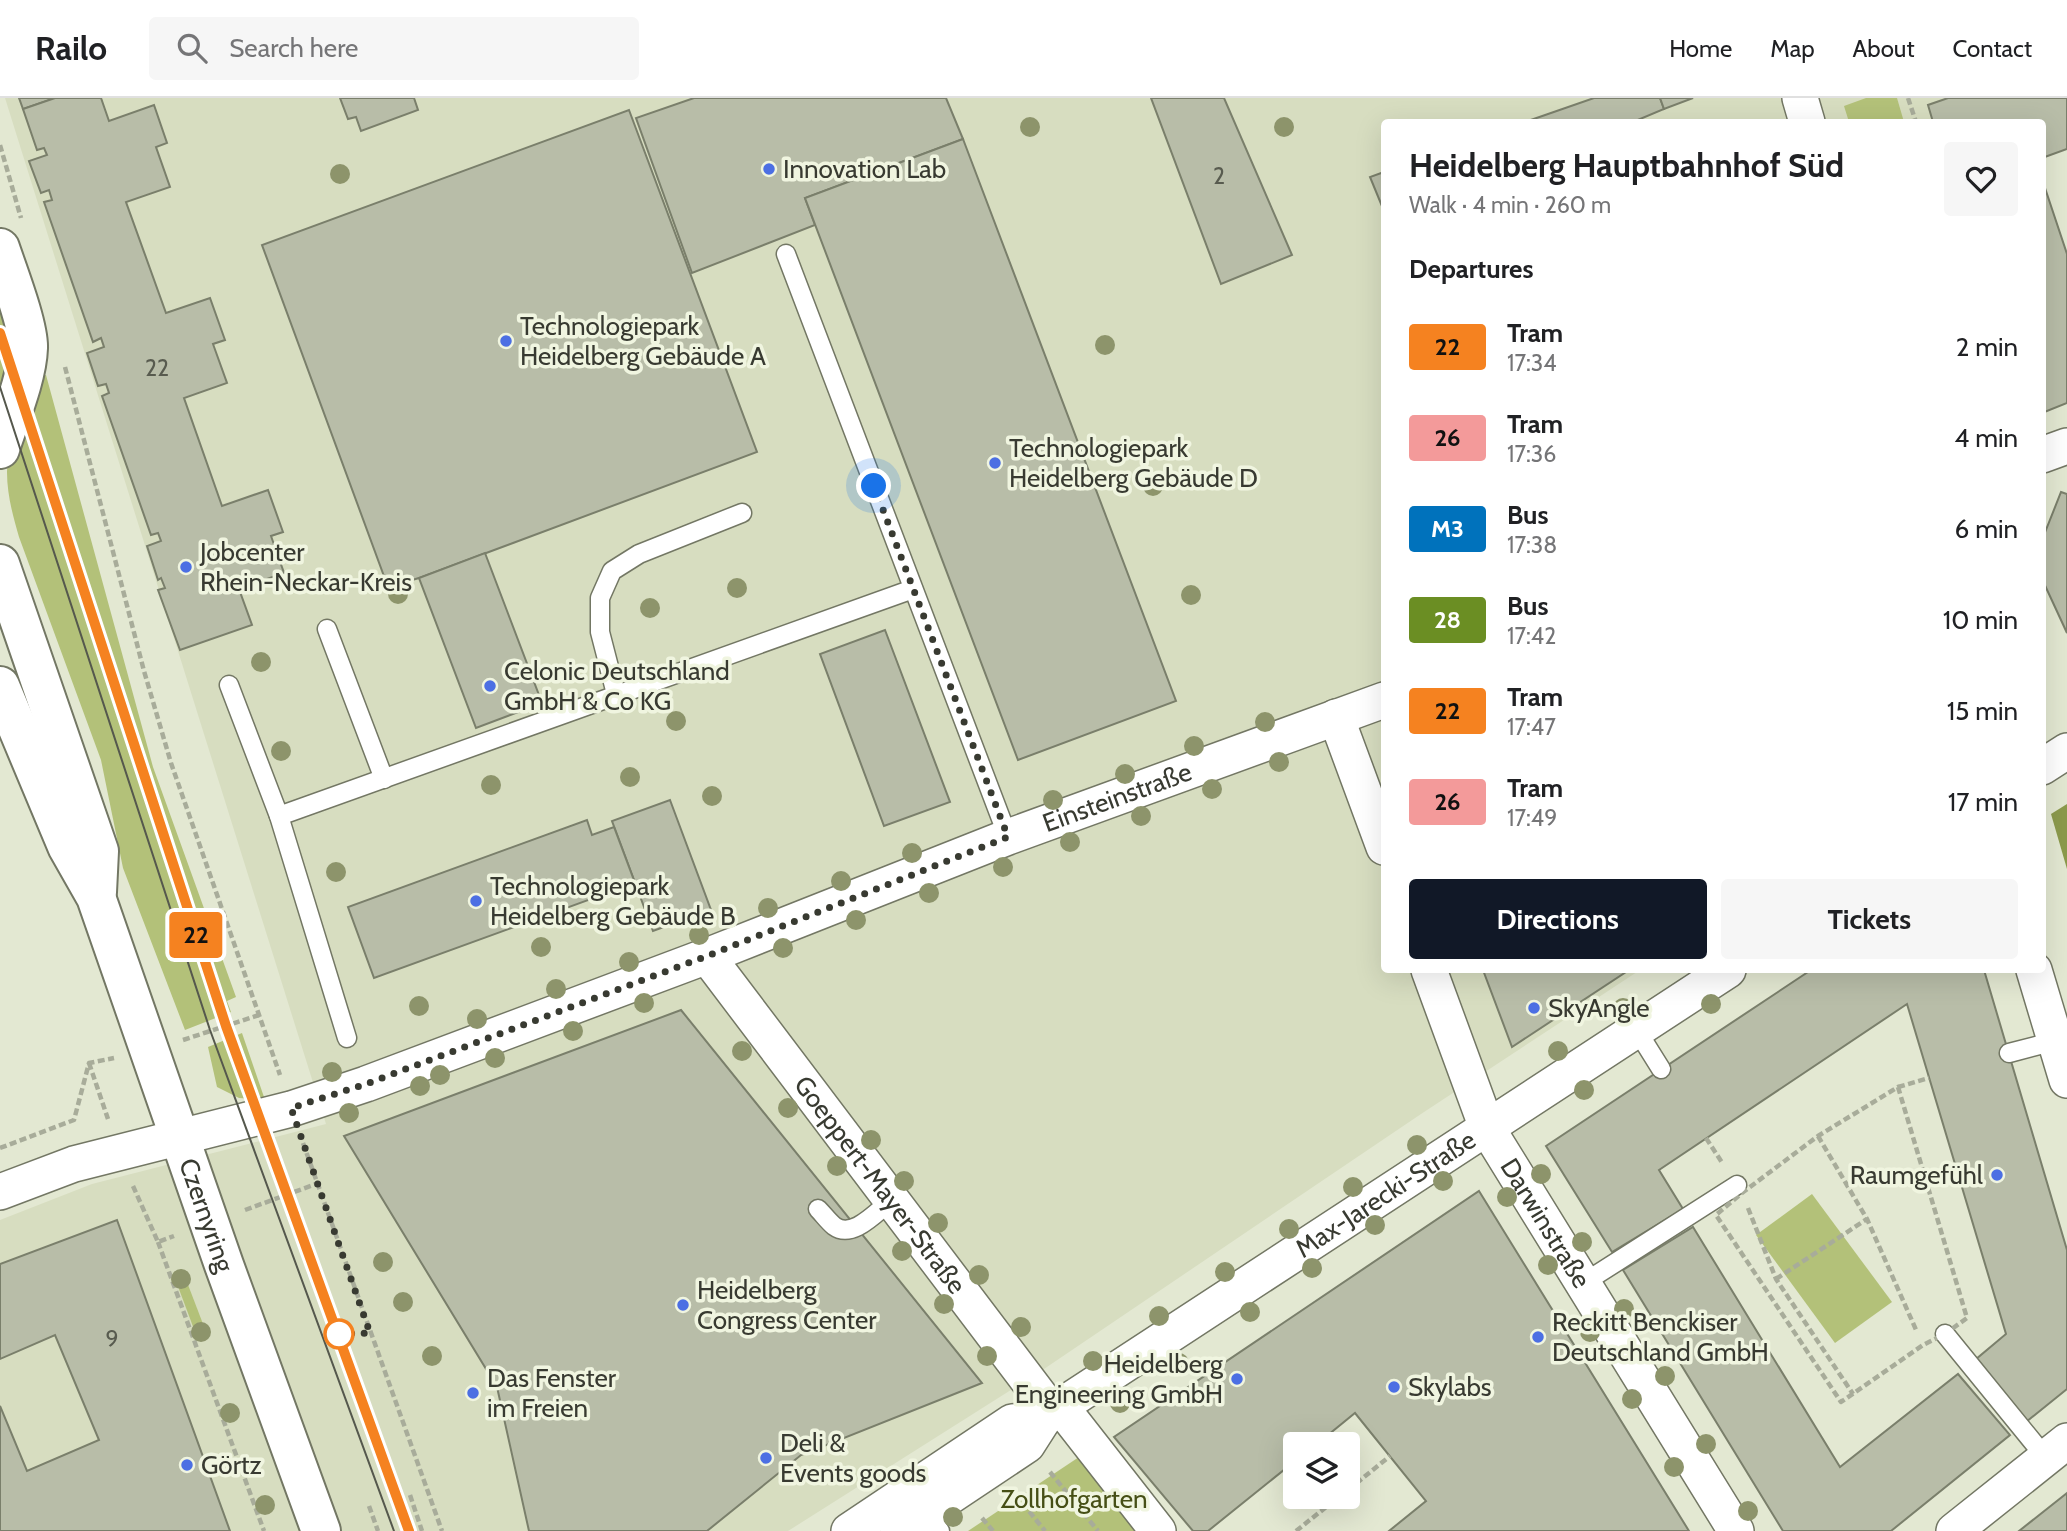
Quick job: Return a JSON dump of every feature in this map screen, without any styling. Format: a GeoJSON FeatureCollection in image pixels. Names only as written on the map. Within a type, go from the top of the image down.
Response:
{"type":"FeatureCollection","features":[{"type":"Feature","properties":{"kind":"main road"},"geometry":{"type":"LineString","coordinates":[[0,449],[19,391],[29,346],[12,236]]}},
{"type":"Feature","properties":{"kind":"main road","name":"Czernyring"},"geometry":{"type":"LineString","coordinates":[[0,564],[99,851],[96,897]]}},
{"type":"Feature","properties":{"kind":"main road","name":"Czernyring"},"geometry":{"type":"LineString","coordinates":[[0,685],[67,846],[96,897],[224,1265],[321,1531]]}},
{"type":"Feature","properties":{"kind":"street"},"geometry":{"type":"LineString","coordinates":[[2046,454],[2067,446]]}},
{"type":"Feature","properties":{"kind":"street","name":"Einsteinstraße"},"geometry":{"type":"LineString","coordinates":[[0,1192],[74,1164],[291,1108],[366,1084],[707,956],[1008,837],[1381,700]]}},
{"type":"Feature","properties":{"kind":"street"},"geometry":{"type":"LineString","coordinates":[[1336,717],[1381,839]]}},
{"type":"Feature","properties":{"kind":"street"},"geometry":{"type":"LineString","coordinates":[[2046,764],[2067,751]]}},
{"type":"Feature","properties":{"kind":"street","name":"Goeppert-Mayer-Straße"},"geometry":{"type":"LineString","coordinates":[[707,956],[892,1200],[1046,1421]]}},
{"type":"Feature","properties":{"kind":"street","name":"Darwinstraße"},"geometry":{"type":"LineString","coordinates":[[1430,973],[1487,1128],[1737,1531]]}},
{"type":"Feature","properties":{"kind":"street","name":"Max-Jarecki-Straße"},"geometry":{"type":"LineString","coordinates":[[921,1525],[1046,1421],[1723,973]]}},
{"type":"Feature","properties":{"kind":"street"},"geometry":{"type":"LineString","coordinates":[[2036,973],[2067,1080]]}},
{"type":"Feature","properties":{"kind":"street"},"geometry":{"type":"LineString","coordinates":[[1046,1421],[1158,1531]]}},
{"type":"Feature","properties":{"kind":"street","name":"Max-Jarecki-Straße"},"geometry":{"type":"LineString","coordinates":[[849,1531],[1012,1422],[1046,1421]]}},
{"type":"Feature","properties":{"kind":"street"},"geometry":{"type":"LineString","coordinates":[[1954,1531],[2057,1449]]}},
{"type":"Feature","properties":{"kind":"lane"},"geometry":{"type":"LineString","coordinates":[[786,254],[1008,837]]}},
{"type":"Feature","properties":{"kind":"lane"},"geometry":{"type":"LineString","coordinates":[[616,694],[600,632],[600,598],[612,570],[639,554],[743,513]]}},
{"type":"Feature","properties":{"kind":"lane"},"geometry":{"type":"LineString","coordinates":[[279,816],[913,589]]}},
{"type":"Feature","properties":{"kind":"lane"},"geometry":{"type":"LineString","coordinates":[[327,629],[384,779]]}},
{"type":"Feature","properties":{"kind":"lane"},"geometry":{"type":"LineString","coordinates":[[229,685],[279,816],[347,1038]]}},
{"type":"Feature","properties":{"kind":"lane"},"geometry":{"type":"LineString","coordinates":[[1636,1029],[1661,1069]]}},
{"type":"Feature","properties":{"kind":"lane"},"geometry":{"type":"LineString","coordinates":[[2009,1053],[2055,1041]]}},
{"type":"Feature","properties":{"kind":"lane"},"geometry":{"type":"LineString","coordinates":[[1582,1284],[1740,1189]]}},
{"type":"Feature","properties":{"kind":"lane"},"geometry":{"type":"LineString","coordinates":[[818,1209],[834,1227],[845,1230],[857,1227],[892,1200]]}},
{"type":"Feature","properties":{"kind":"lane"},"geometry":{"type":"LineString","coordinates":[[1945,1334],[2057,1449]]}},
{"type":"Feature","properties":{"kind":"path"},"geometry":{"type":"LineString","coordinates":[[1909,98],[1915,119]]}},
{"type":"Feature","properties":{"kind":"path"},"geometry":{"type":"LineString","coordinates":[[0,145],[12,236]]}},
{"type":"Feature","properties":{"kind":"path"},"geometry":{"type":"LineString","coordinates":[[63,362],[144,671],[171,763],[316,1184],[442,1531]]}},
{"type":"Feature","properties":{"kind":"path"},"geometry":{"type":"LineString","coordinates":[[1898,1087],[1967,1318],[1841,1402],[1716,1215],[1740,1189],[1818,1136],[1898,1087],[1929,1078]]}},
{"type":"Feature","properties":{"kind":"path"},"geometry":{"type":"LineString","coordinates":[[1818,1136],[1867,1219],[1917,1332]]}},
{"type":"Feature","properties":{"kind":"path"},"geometry":{"type":"LineString","coordinates":[[1706,1138],[1740,1189],[1776,1279],[1853,1394]]}},
{"type":"Feature","properties":{"kind":"path"},"geometry":{"type":"LineString","coordinates":[[1776,1279],[1867,1219]]}},
{"type":"Feature","properties":{"kind":"path"},"geometry":{"type":"LineString","coordinates":[[158,1242],[264,1531]]}},
{"type":"Feature","properties":{"kind":"path"},"geometry":{"type":"LineString","coordinates":[[1046,1421],[1098,1531]]}},
{"type":"Feature","properties":{"kind":"path"},"geometry":{"type":"LineString","coordinates":[[1360,1480],[1390,1456]]}},
{"type":"Feature","properties":{"kind":"path"},"geometry":{"type":"LineString","coordinates":[[993,1467],[1045,1531]]}},
{"type":"Feature","properties":{"kind":"path"},"geometry":{"type":"LineString","coordinates":[[410,1494],[422,1531]]}},
{"type":"Feature","properties":{"kind":"path"},"geometry":{"type":"LineString","coordinates":[[369,1507],[378,1531]]}},
{"type":"Feature","properties":{"kind":"path"},"geometry":{"type":"LineString","coordinates":[[1296,1531],[1324,1509]]}},
{"type":"Feature","properties":{"kind":"shaded area"},"geometry":{"type":"Polygon","coordinates":[[[5,98],[2067,98],[2067,149],[2046,157],[2046,119],[1381,119],[1381,973],[1635,973],[1421,1114],[1041,1371],[788,1531],[0,1531],[0,1220],[92,1184],[326,1124],[5,98]]]}},
{"type":"Feature","properties":{"kind":"shaded area"},"geometry":{"type":"Polygon","coordinates":[[[2067,804],[2067,869],[2051,814],[2067,804]]]}},
{"type":"Feature","properties":{"kind":"green space"},"geometry":{"type":"Polygon","coordinates":[[[1866,98],[1897,98],[1903,119],[1848,119],[1844,106],[1866,98]]]}},
{"type":"Feature","properties":{"kind":"green space"},"geometry":{"type":"Polygon","coordinates":[[[0,301],[8,327],[9,357],[0,401],[0,301]]]}},
{"type":"Feature","properties":{"kind":"green space"},"geometry":{"type":"Polygon","coordinates":[[[46,375],[153,767],[236,997],[227,1001],[231,1012],[185,1030],[123,868],[101,760],[19,537],[11,505],[7,472],[11,449],[36,377],[46,375]]]}},
{"type":"Feature","properties":{"kind":"green space"},"geometry":{"type":"Polygon","coordinates":[[[242,1033],[265,1100],[239,1098],[217,1087],[208,1047],[242,1033]]]}},
{"type":"Feature","properties":{"kind":"green space"},"geometry":{"type":"Polygon","coordinates":[[[1812,1194],[1892,1302],[1835,1343],[1756,1235],[1812,1194]]]}},
{"type":"Feature","properties":{"kind":"green space"},"geometry":{"type":"Polygon","coordinates":[[[182,1269],[208,1337],[198,1340],[173,1273],[182,1269]]]}},
{"type":"Feature","properties":{"kind":"green space","name":"Zollhofgarten"},"geometry":{"type":"Polygon","coordinates":[[[1082,1455],[1143,1531],[968,1531],[1082,1455]]]}},
{"type":"Feature","properties":{"kind":"building"},"geometry":{"type":"Polygon","coordinates":[[[19,98],[55,98],[23,109],[19,98]]]}},
{"type":"Feature","properties":{"kind":"building"},"geometry":{"type":"Polygon","coordinates":[[[55,98],[101,98],[109,121],[154,105],[167,143],[156,147],[170,187],[126,202],[166,313],[210,298],[225,340],[213,344],[227,383],[184,398],[222,506],[268,490],[283,532],[271,536],[284,573],[239,589],[252,625],[180,650],[158,590],[165,588],[161,578],[158,580],[147,546],[161,541],[158,533],[151,535],[102,396],[109,393],[106,384],[98,386],[87,353],[104,347],[101,338],[93,342],[44,202],[52,200],[49,190],[41,193],[29,161],[47,155],[44,148],[37,150],[23,109],[55,98]]]}},
{"type":"Feature","properties":{"kind":"building"},"geometry":{"type":"Polygon","coordinates":[[[340,98],[414,98],[418,110],[361,131],[356,117],[348,119],[340,98]]]}},
{"type":"Feature","properties":{"kind":"building","name":"Innovation Lab"},"geometry":{"type":"Polygon","coordinates":[[[694,98],[946,98],[963,139],[805,198],[815,225],[692,273],[636,118],[694,98]]]}},
{"type":"Feature","properties":{"kind":"building"},"geometry":{"type":"Polygon","coordinates":[[[1151,98],[1224,98],[1292,255],[1221,284],[1151,98]]]}},
{"type":"Feature","properties":{"kind":"building"},"geometry":{"type":"Polygon","coordinates":[[[1594,98],[1660,98],[1664,109],[1640,119],[1534,119],[1594,98]]]}},
{"type":"Feature","properties":{"kind":"building"},"geometry":{"type":"Polygon","coordinates":[[[1660,98],[1693,98],[1664,109],[1660,98]]]}},
{"type":"Feature","properties":{"kind":"building"},"geometry":{"type":"Polygon","coordinates":[[[1948,98],[2067,98],[2067,149],[2046,157],[2046,119],[1932,119],[1928,105],[1948,98]]]}},
{"type":"Feature","properties":{"kind":"building","name":"Technologiepark Heidelberg Gebäude A"},"geometry":{"type":"Polygon","coordinates":[[[629,110],[757,452],[419,578],[388,587],[262,245],[629,110]]]}},
{"type":"Feature","properties":{"kind":"building","name":"Technologiepark Heidelberg Gebäude D"},"geometry":{"type":"Polygon","coordinates":[[[963,139],[1176,701],[1018,760],[805,198],[963,139]]]}},
{"type":"Feature","properties":{"kind":"building"},"geometry":{"type":"Polygon","coordinates":[[[1381,173],[1381,204],[1370,177],[1381,173]]]}},
{"type":"Feature","properties":{"kind":"building"},"geometry":{"type":"Polygon","coordinates":[[[2046,191],[2067,254],[2067,403],[2046,411],[2046,191]]]}},
{"type":"Feature","properties":{"kind":"building"},"geometry":{"type":"Polygon","coordinates":[[[2061,492],[2067,494],[2067,633],[2046,588],[2046,530],[2061,492]]]}},
{"type":"Feature","properties":{"kind":"building"},"geometry":{"type":"Polygon","coordinates":[[[485,553],[542,703],[476,728],[419,578],[485,553]]]}},
{"type":"Feature","properties":{"kind":"building"},"geometry":{"type":"Polygon","coordinates":[[[885,630],[950,802],[884,826],[820,654],[885,630]]]}},
{"type":"Feature","properties":{"kind":"building","name":"Technologiepark Heidelberg Gebäude B"},"geometry":{"type":"Polygon","coordinates":[[[670,800],[711,910],[653,931],[612,821],[670,800]]]}},
{"type":"Feature","properties":{"kind":"building","name":"Technologiepark Heidelberg Gebäude B"},"geometry":{"type":"Polygon","coordinates":[[[587,820],[592,835],[614,827],[635,883],[374,978],[348,907],[587,820]]]}},
{"type":"Feature","properties":{"kind":"building","name":"SkyAngle"},"geometry":{"type":"Polygon","coordinates":[[[1484,973],[1624,973],[1512,1047],[1484,973]]]}},
{"type":"Feature","properties":{"kind":"building"},"geometry":{"type":"Polygon","coordinates":[[[1806,973],[1985,973],[2067,1250],[2067,1389],[2026,1422],[1975,1360],[2006,1334],[1907,1004],[1659,1170],[1683,1209],[1612,1252],[1546,1146],[1806,973]]]}},
{"type":"Feature","properties":{"kind":"building","name":"Heidelberg Congress Center"},"geometry":{"type":"Polygon","coordinates":[[[681,1010],[982,1383],[801,1455],[707,1531],[529,1531],[497,1387],[344,1136],[681,1010]]]}},
{"type":"Feature","properties":{"kind":"building","name":"Skylabs"},"geometry":{"type":"Polygon","coordinates":[[[1479,1191],[1689,1531],[1389,1531],[1426,1501],[1355,1413],[1332,1432],[1283,1432],[1283,1471],[1208,1531],[1193,1531],[1114,1437],[1479,1191]]]}},
{"type":"Feature","properties":{"kind":"building"},"geometry":{"type":"Polygon","coordinates":[[[117,1220],[230,1531],[0,1531],[0,1406],[27,1471],[99,1440],[55,1335],[0,1359],[0,1264],[117,1220]]]}},
{"type":"Feature","properties":{"kind":"building"},"geometry":{"type":"Polygon","coordinates":[[[1693,1227],[1840,1467],[1958,1374],[2010,1435],[1891,1531],[1783,1531],[1623,1270],[1693,1227]]]}},
{"type":"Feature","properties":{"kind":"building"},"geometry":{"type":"Polygon","coordinates":[[[2067,1493],[2067,1531],[2019,1531],[2067,1493]]]}},
{"type":"Feature","properties":{"kind":"tram line"},"geometry":{"type":"LineString","coordinates":[[0,333],[226,1026],[409,1531]]}},
{"type":"Feature","properties":{"kind":"tram line","name":"22"},"geometry":{"type":"LineString","coordinates":[[0,333],[226,1026],[409,1531]]}},
{"type":"Feature","properties":{"kind":"tram line"},"geometry":{"type":"LineString","coordinates":[[0,387],[210,1030],[394,1531]]}},
{"type":"Feature","properties":{"kind":"place","name":"Innovation Lab"},"geometry":{"type":"Point","coordinates":[769,169]}},
{"type":"Feature","properties":{"kind":"place","name":"Technologiepark Heidelberg Gebäude A"},"geometry":{"type":"Point","coordinates":[506,341]}},
{"type":"Feature","properties":{"kind":"place","name":"Technologiepark Heidelberg Gebäude D"},"geometry":{"type":"Point","coordinates":[995,463]}},
{"type":"Feature","properties":{"kind":"place","name":"Jobcenter Rhein-Neckar-Kreis"},"geometry":{"type":"Point","coordinates":[186,567]}},
{"type":"Feature","properties":{"kind":"place","name":"Celonic Deutschland GmbH & Co KG"},"geometry":{"type":"Point","coordinates":[490,686]}},
{"type":"Feature","properties":{"kind":"place","name":"Technologiepark Heidelberg Gebäude B"},"geometry":{"type":"Point","coordinates":[476,901]}},
{"type":"Feature","properties":{"kind":"place","name":"SkyAngle"},"geometry":{"type":"Point","coordinates":[1534,1008]}},
{"type":"Feature","properties":{"kind":"place","name":"Raumgefühl"},"geometry":{"type":"Point","coordinates":[1997,1175]}},
{"type":"Feature","properties":{"kind":"place","name":"Heidelberg Congress Center"},"geometry":{"type":"Point","coordinates":[683,1305]}},
{"type":"Feature","properties":{"kind":"place","name":"Reckitt Benckiser Deutschland GmbH"},"geometry":{"type":"Point","coordinates":[1538,1337]}},
{"type":"Feature","properties":{"kind":"place","name":"Heidelberg Engineering GmbH"},"geometry":{"type":"Point","coordinates":[1237,1379]}},
{"type":"Feature","properties":{"kind":"place","name":"Skylabs"},"geometry":{"type":"Point","coordinates":[1394,1387]}},
{"type":"Feature","properties":{"kind":"place","name":"Das Fenster im Freien"},"geometry":{"type":"Point","coordinates":[473,1393]}},
{"type":"Feature","properties":{"kind":"place","name":"Deli & Events goods"},"geometry":{"type":"Point","coordinates":[766,1458]}},
{"type":"Feature","properties":{"kind":"place","name":"Görtz"},"geometry":{"type":"Point","coordinates":[187,1465]}},
{"type":"Feature","properties":{"kind":"route"},"geometry":{"type":"LineString","coordinates":[[339,1334],[370,1333],[291,1108],[366,1084],[707,956],[1008,837],[874,486]]}}]}
